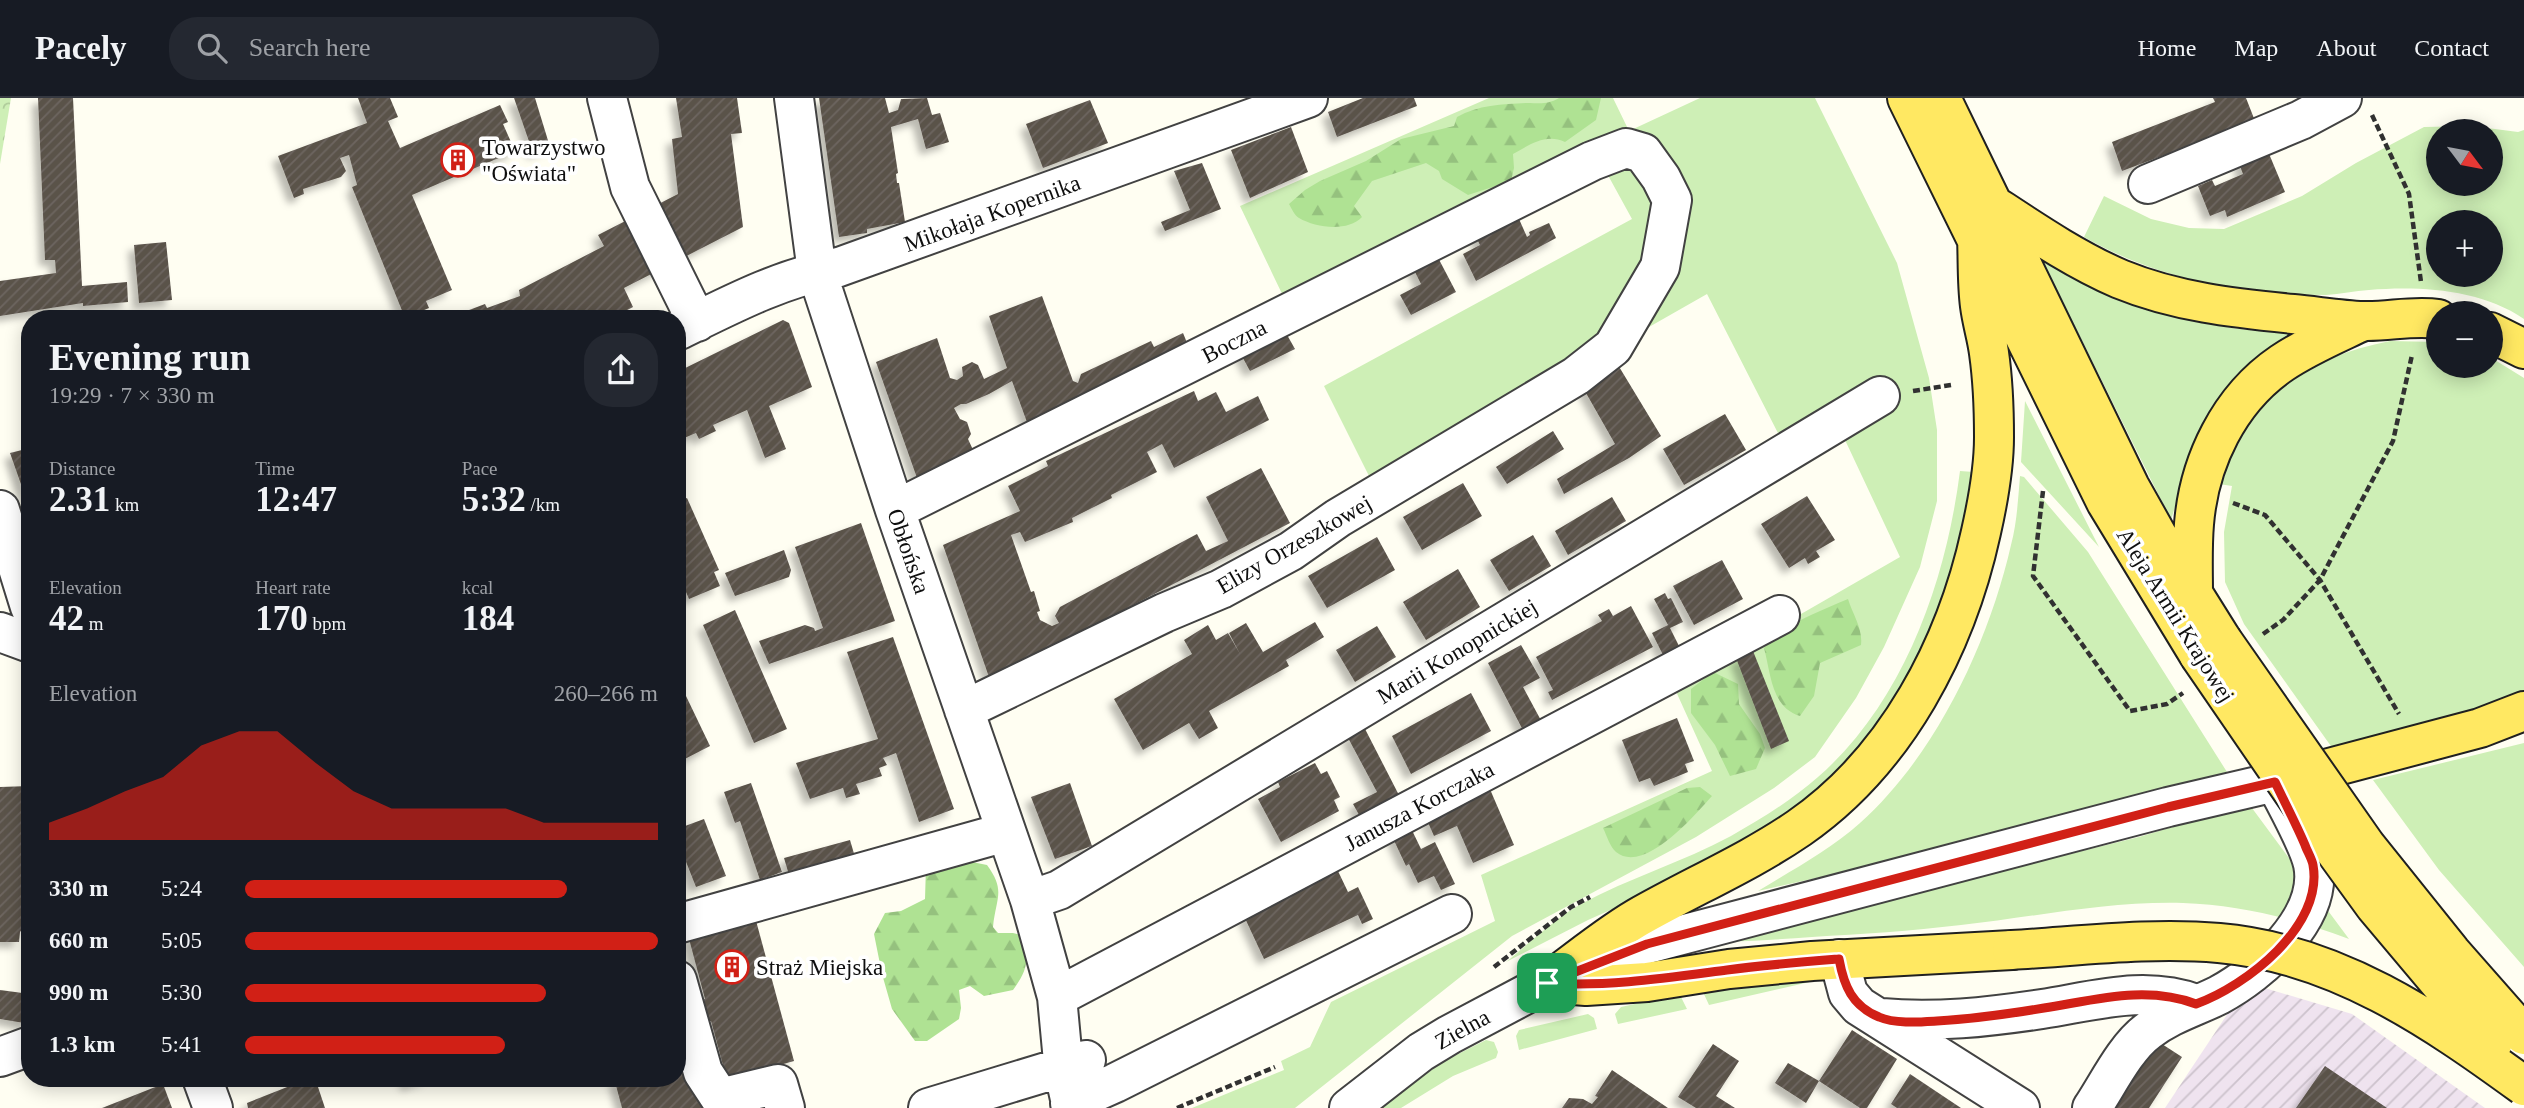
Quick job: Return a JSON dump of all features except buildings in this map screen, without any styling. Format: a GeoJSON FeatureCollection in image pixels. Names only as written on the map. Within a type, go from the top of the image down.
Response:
{"type":"FeatureCollection","features":[{"type":"Feature","properties":{"kind":"main road","name":"Aleja Armii Krajowej"},"geometry":{"type":"LineString","coordinates":[[1907,98],[1985,221],[2130,487],[2193,594],[2210,648],[2306,811],[2375,906],[2524,1084]]}},
{"type":"Feature","properties":{"kind":"main road","name":"Aleja Armii Krajowej"},"geometry":{"type":"LineString","coordinates":[[1941,98],[1985,221],[2106,502],[2210,648],[2451,952],[2524,1035]]}},
{"type":"Feature","properties":{"kind":"main road"},"geometry":{"type":"LineString","coordinates":[[1547,983],[1636,919],[1758,853],[1822,811],[1844,792],[1882,748],[1901,723],[1932,670],[1948,639],[1970,577],[1984,519],[1992,467],[1992,378],[1980,305],[1985,221],[2069,253],[2149,290],[2208,304],[2242,310],[2364,321],[2412,318],[2426,307]]}},
{"type":"Feature","properties":{"kind":"main road"},"geometry":{"type":"LineString","coordinates":[[2193,594],[2193,526],[2199,487],[2211,453],[2234,411],[2262,379],[2280,364],[2324,339],[2364,321]]}},
{"type":"Feature","properties":{"kind":"main road"},"geometry":{"type":"LineString","coordinates":[[2503,338],[2524,349]]}},
{"type":"Feature","properties":{"kind":"main road"},"geometry":{"type":"LineString","coordinates":[[2275,782],[2480,727],[2524,711]]}},
{"type":"Feature","properties":{"kind":"main road"},"geometry":{"type":"LineString","coordinates":[[1547,983],[1586,986],[1647,982],[1729,969],[1839,959],[2131,943],[2195,942],[2246,947],[2283,955],[2345,975],[2406,1005],[2524,1084]]}},
{"type":"Feature","properties":{"kind":"street"},"geometry":{"type":"LineString","coordinates":[[607,98],[630,187],[680,310]]}},
{"type":"Feature","properties":{"kind":"street","name":"Obłońska"},"geometry":{"type":"LineString","coordinates":[[794,98],[817,272],[895,510],[1030,900],[1083,1089]]}},
{"type":"Feature","properties":{"kind":"street","name":"Mikołaja Kopernika"},"geometry":{"type":"LineString","coordinates":[[687,326],[759,290],[839,267],[1308,98]]}},
{"type":"Feature","properties":{"kind":"street"},"geometry":{"type":"LineString","coordinates":[[2148,184],[2301,120],[2356,104]]}},
{"type":"Feature","properties":{"kind":"street","name":"Boczna"},"geometry":{"type":"LineString","coordinates":[[895,510],[1573,171],[1626,148],[1643,153],[1661,178],[1672,200],[1660,267],[1613,347],[1576,376]]}},
{"type":"Feature","properties":{"kind":"street","name":"Elizy Orzeszkowej"},"geometry":{"type":"LineString","coordinates":[[964,710],[1164,613],[1221,589],[1291,551],[1338,518],[1576,376]]}},
{"type":"Feature","properties":{"kind":"street","name":"Marii Konopnickiej"},"geometry":{"type":"LineString","coordinates":[[1030,900],[1071,883],[1880,396]]}},
{"type":"Feature","properties":{"kind":"street"},"geometry":{"type":"LineString","coordinates":[[0,510],[21,578]]}},
{"type":"Feature","properties":{"kind":"street","name":"Janusza Korczaka"},"geometry":{"type":"LineString","coordinates":[[1058,997],[1780,614]]}},
{"type":"Feature","properties":{"kind":"street"},"geometry":{"type":"LineString","coordinates":[[0,632],[21,640]]}},
{"type":"Feature","properties":{"kind":"street"},"geometry":{"type":"LineString","coordinates":[[2092,1108],[2134,1044],[2146,1032],[2235,986],[2262,966],[2293,932],[2305,912],[2312,890],[2313,865],[2275,782]]}},
{"type":"Feature","properties":{"kind":"street","name":"Zielna"},"geometry":{"type":"LineString","coordinates":[[1349,1108],[1421,1052],[1449,1035],[1547,983],[1647,944],[2155,810],[2275,782]]}},
{"type":"Feature","properties":{"kind":"street"},"geometry":{"type":"LineString","coordinates":[[686,921],[1006,832]]}},
{"type":"Feature","properties":{"kind":"street"},"geometry":{"type":"LineString","coordinates":[[928,1108],[1083,1089],[1452,914]]}},
{"type":"Feature","properties":{"kind":"street"},"geometry":{"type":"LineString","coordinates":[[1839,959],[1848,993],[1860,1006],[2020,1108]]}},
{"type":"Feature","properties":{"kind":"street"},"geometry":{"type":"LineString","coordinates":[[1881,1018],[1919,1022],[1955,1020],[2122,995],[2181,998],[2196,1004]]}},
{"type":"Feature","properties":{"kind":"street"},"geometry":{"type":"LineString","coordinates":[[686,1012],[703,1072],[720,1098],[778,1084],[785,1108]]}},
{"type":"Feature","properties":{"kind":"street"},"geometry":{"type":"LineString","coordinates":[[0,1057],[21,1049]]}},
{"type":"Feature","properties":{"kind":"street"},"geometry":{"type":"LineString","coordinates":[[205,1087],[213,1108]]}},
{"type":"Feature","properties":{"kind":"path"},"geometry":{"type":"LineString","coordinates":[[2356,104],[2409,194],[2429,301]]}},
{"type":"Feature","properties":{"kind":"path"},"geometry":{"type":"LineString","coordinates":[[2283,620],[2320,580],[2393,441],[2413,353]]}},
{"type":"Feature","properties":{"kind":"path"},"geometry":{"type":"LineString","coordinates":[[2043,491],[2033,576],[2130,711],[2167,704]]}},
{"type":"Feature","properties":{"kind":"path"},"geometry":{"type":"LineString","coordinates":[[2230,502],[2265,515],[2320,580],[2400,717]]}},
{"type":"Feature","properties":{"kind":"path"},"geometry":{"type":"LineString","coordinates":[[1177,1108],[1275,1067]]}},
{"type":"Feature","properties":{"kind":"shaded area"},"geometry":{"type":"Polygon","coordinates":[[[2248,983],[2352,1014],[2485,1108],[2165,1108],[2248,983]]]}},
{"type":"Feature","properties":{"kind":"green space"},"geometry":{"type":"Polygon","coordinates":[[[0,98],[11,98],[0,164],[0,98]]]}},
{"type":"Feature","properties":{"kind":"green space"},"geometry":{"type":"Polygon","coordinates":[[[1489,98],[1613,98],[1629,131],[1700,98],[1815,98],[1897,263],[1929,378],[1937,430],[1937,501],[1920,567],[1884,647],[1856,698],[1815,757],[1774,788],[1696,837],[1512,936],[1295,1108],[1192,1108],[1284,1070],[1281,1061],[1310,1047],[1331,1002],[1495,921],[1481,875],[1712,771],[1674,687],[1900,557],[1830,408],[1780,437],[1707,294],[1635,335],[1670,271],[1657,151],[1285,300],[1240,206],[1489,98]]]}},
{"type":"Feature","properties":{"kind":"green space"},"geometry":{"type":"Polygon","coordinates":[[[1559,98],[1601,98],[1596,120],[1565,142],[1544,139],[1513,154],[1511,181],[1468,195],[1442,179],[1439,171],[1426,163],[1372,181],[1354,206],[1362,217],[1340,227],[1323,226],[1299,218],[1289,204],[1320,181],[1366,161],[1401,139],[1454,126],[1457,117],[1465,113],[1491,106],[1543,103],[1559,98]]]}},
{"type":"Feature","properties":{"kind":"green space"},"geometry":{"type":"Polygon","coordinates":[[[2426,127],[2426,196],[2503,196],[2503,130],[2524,130],[2524,319],[2503,307],[2503,301],[2488,301],[2449,292],[2388,289],[2326,295],[2232,288],[2201,282],[2141,264],[2084,237],[2104,196],[2151,219],[2189,228],[2224,229],[2302,196],[2356,163],[2426,127]]]}},
{"type":"Feature","properties":{"kind":"green space"},"geometry":{"type":"Polygon","coordinates":[[[1626,159],[1654,183],[1651,263],[1610,340],[1373,484],[1324,386],[1632,219],[1604,168],[1626,159]]]}},
{"type":"Feature","properties":{"kind":"green space"},"geometry":{"type":"Polygon","coordinates":[[[2040,256],[2100,290],[2142,308],[2206,324],[2294,334],[2193,448],[2171,520],[2040,256]]]}},
{"type":"Feature","properties":{"kind":"green space"},"geometry":{"type":"Polygon","coordinates":[[[2390,341],[2426,342],[2426,378],[2503,378],[2503,365],[2524,378],[2524,690],[2471,711],[2333,749],[2244,624],[2225,582],[2224,532],[2232,486],[2219,484],[2246,427],[2263,405],[2305,371],[2359,349],[2390,341]]]}},
{"type":"Feature","properties":{"kind":"green space"},"geometry":{"type":"Polygon","coordinates":[[[2025,401],[2099,547],[2021,462],[2025,401]]]}},
{"type":"Feature","properties":{"kind":"green space"},"geometry":{"type":"Polygon","coordinates":[[[1960,471],[1974,472],[1962,552],[1911,681],[1823,794],[1662,887],[1588,920],[1506,962],[1572,909],[1713,845],[1765,816],[1818,777],[1848,747],[1897,676],[1916,637],[1944,555],[1960,471]]]}},
{"type":"Feature","properties":{"kind":"green space"},"geometry":{"type":"Polygon","coordinates":[[[2020,476],[2024,477],[2088,552],[2227,772],[1879,864],[1758,891],[1824,851],[1860,823],[1913,765],[1935,731],[1974,658],[1989,620],[2013,537],[2020,476]]]}},
{"type":"Feature","properties":{"kind":"green space"},"geometry":{"type":"Polygon","coordinates":[[[1848,599],[1859,628],[1861,645],[1820,663],[1814,696],[1800,716],[1790,712],[1774,688],[1764,648],[1792,625],[1848,599]]]}},
{"type":"Feature","properties":{"kind":"green space"},"geometry":{"type":"Polygon","coordinates":[[[1713,672],[1738,684],[1739,704],[1760,734],[1765,748],[1756,769],[1730,776],[1715,745],[1691,713],[1691,689],[1713,672]]]}},
{"type":"Feature","properties":{"kind":"green space"},"geometry":{"type":"Polygon","coordinates":[[[2524,743],[2524,967],[2439,870],[2373,780],[2524,743]]]}},
{"type":"Feature","properties":{"kind":"green space"},"geometry":{"type":"Polygon","coordinates":[[[1700,787],[1712,796],[1668,840],[1640,856],[1627,857],[1612,847],[1603,828],[1687,788],[1700,787]]]}},
{"type":"Feature","properties":{"kind":"green space"},"geometry":{"type":"Polygon","coordinates":[[[2249,804],[2349,939],[2288,919],[2247,910],[2205,904],[2155,903],[2099,907],[1905,931],[1716,941],[2139,837],[2249,804]]]}},
{"type":"Feature","properties":{"kind":"green space"},"geometry":{"type":"Polygon","coordinates":[[[947,857],[987,865],[998,888],[993,927],[998,933],[1021,935],[1026,950],[1026,964],[1013,990],[984,996],[970,986],[959,990],[959,1019],[927,1041],[915,1041],[892,1009],[874,934],[885,913],[901,911],[925,899],[926,866],[947,857]]]}},
{"type":"Feature","properties":{"kind":"green space"},"geometry":{"type":"Polygon","coordinates":[[[1813,975],[1814,981],[1709,1005],[1703,992],[1813,975]]]}},
{"type":"Feature","properties":{"kind":"green space"},"geometry":{"type":"Polygon","coordinates":[[[1676,995],[1681,997],[1687,1009],[1618,1024],[1615,1014],[1621,1007],[1676,995]]]}},
{"type":"Feature","properties":{"kind":"green space"},"geometry":{"type":"Polygon","coordinates":[[[1588,1014],[1594,1018],[1597,1029],[1519,1050],[1516,1036],[1519,1030],[1588,1014]]]}},
{"type":"Feature","properties":{"kind":"green space"},"geometry":{"type":"Polygon","coordinates":[[[1486,1040],[1494,1042],[1498,1052],[1496,1058],[1453,1076],[1401,1108],[1379,1108],[1444,1061],[1486,1040]]]}},
{"type":"Feature","properties":{"kind":"place","name":"Towarzystwo \"Oświata\""},"geometry":{"type":"Point","coordinates":[458,160]}},
{"type":"Feature","properties":{"kind":"place","name":"Straż Miejska"},"geometry":{"type":"Point","coordinates":[732,967]}},
{"type":"Feature","properties":{"kind":"route"},"geometry":{"type":"LineString","coordinates":[[2275,782],[2313,865],[2312,890],[2305,912],[2293,932],[2262,966],[2249,976],[2235,986],[2196,1004],[2181,998],[2122,995],[1955,1020],[1919,1022],[1881,1018],[1860,1006],[1848,993],[1839,959],[1729,969],[1647,982],[1586,986],[1547,983],[1647,944],[1871,883],[2275,782]]}}]}
